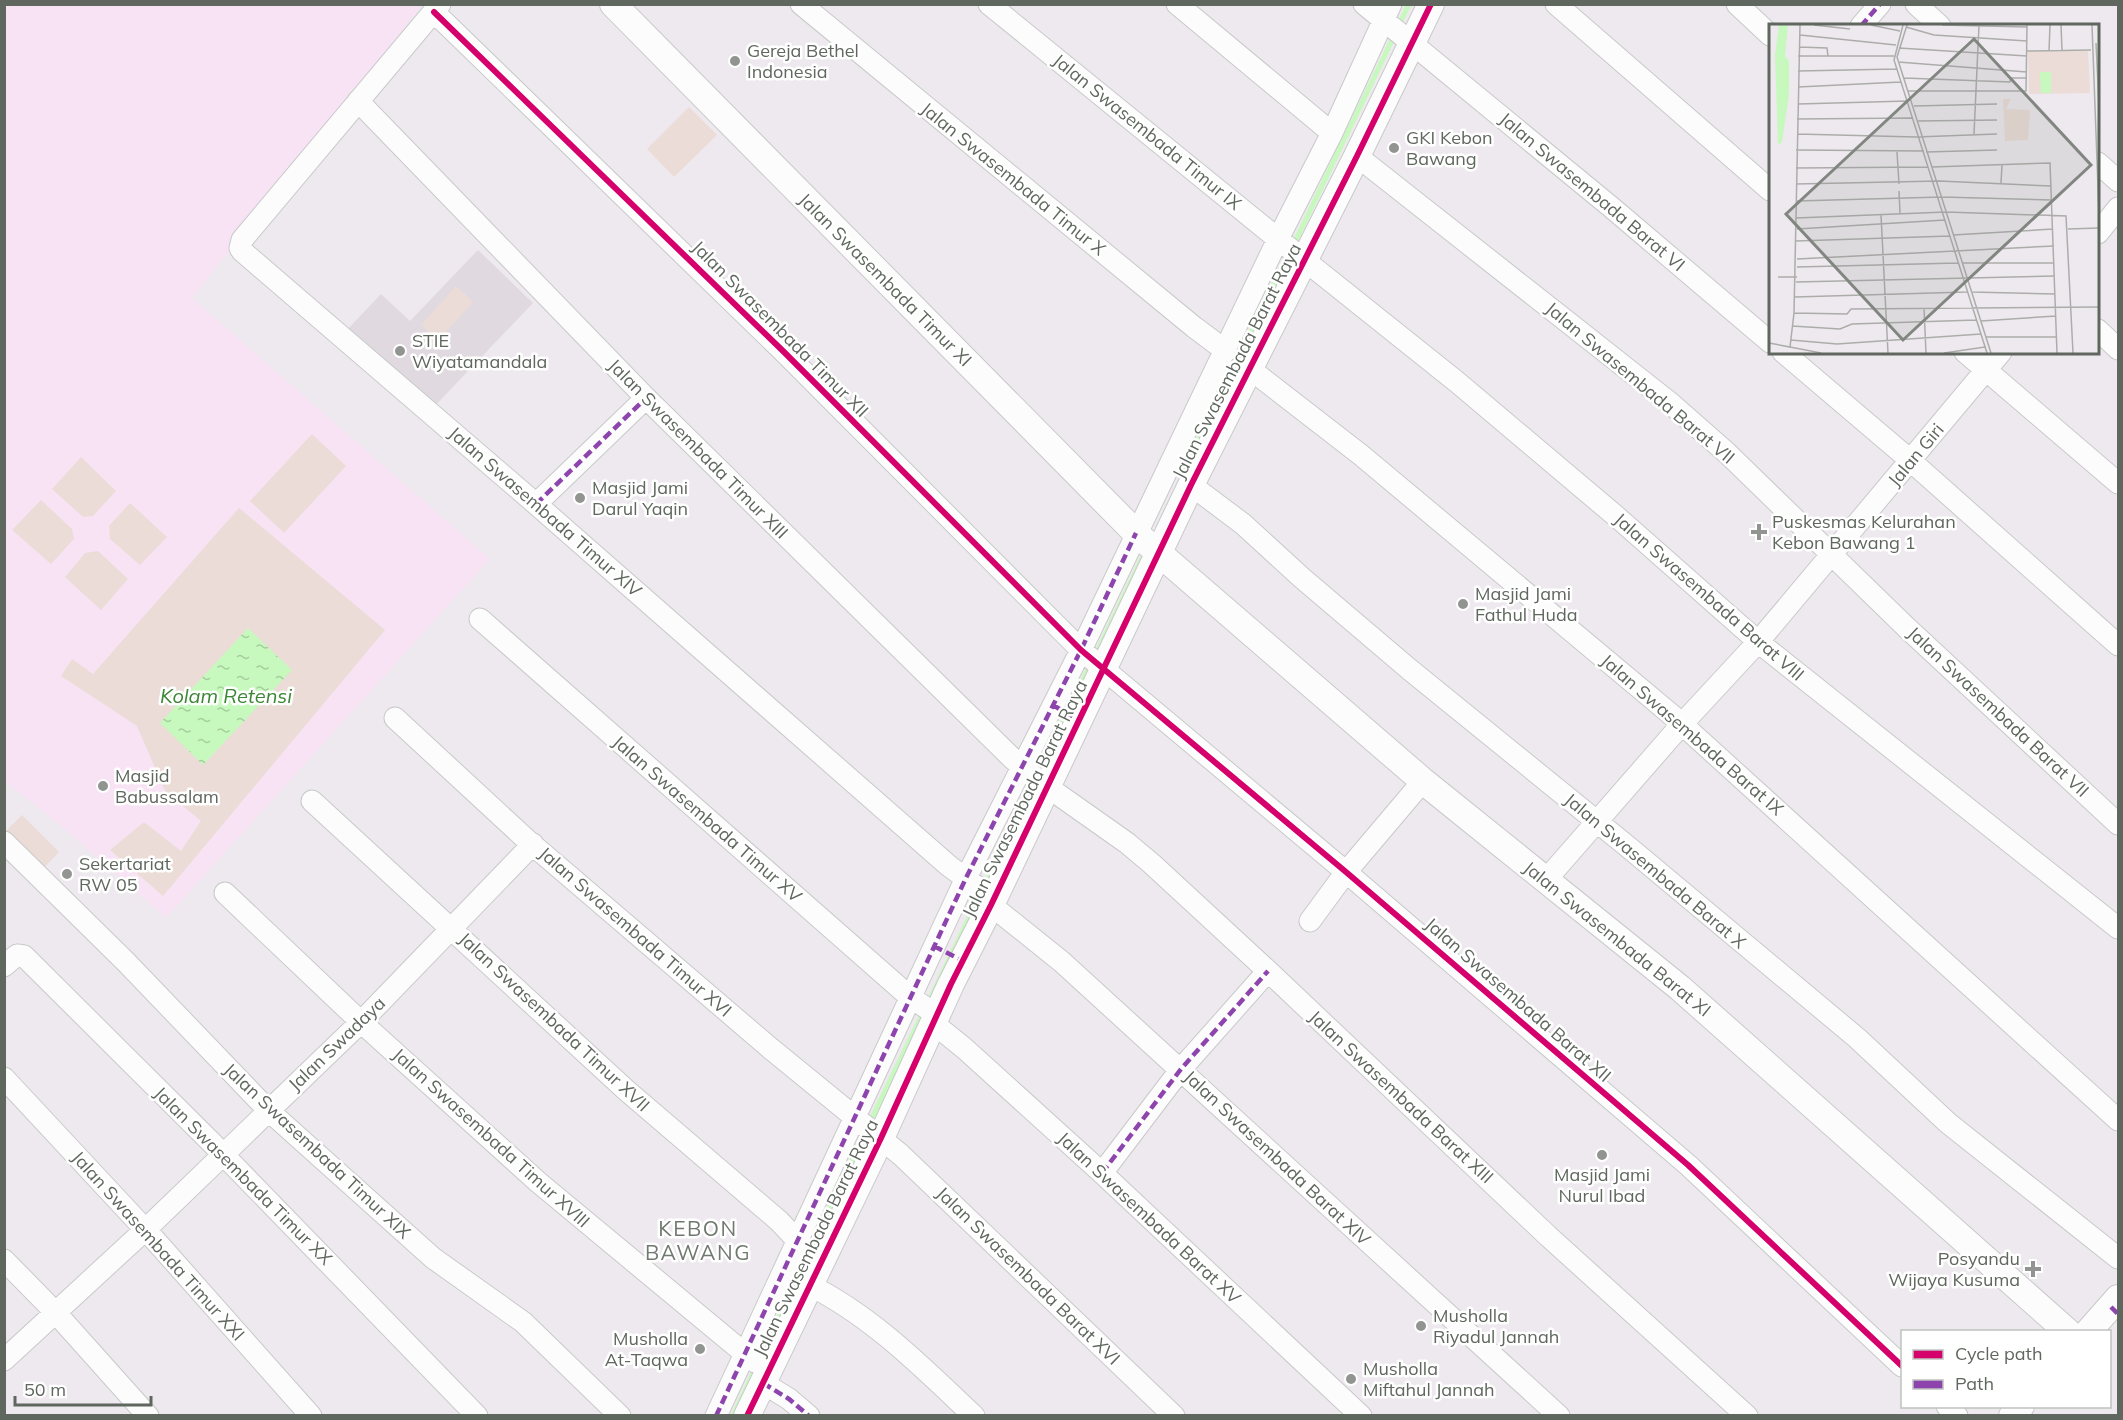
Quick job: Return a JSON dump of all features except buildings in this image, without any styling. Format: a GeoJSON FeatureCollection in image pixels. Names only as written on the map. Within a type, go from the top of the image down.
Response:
{"type":"FeatureCollection","features":[{"type":"Feature","properties":{"kind":"street","name":"Jalan Swasembada Timur XI"},"geometry":{"type":"LineString","coordinates":[[613,4],[1147,543]]}},
{"type":"Feature","properties":{"kind":"street","name":"Jalan Swasembada Timur X"},"geometry":{"type":"LineString","coordinates":[[801,4],[1226,351]]}},
{"type":"Feature","properties":{"kind":"street","name":"Jalan Swasembada Timur IX"},"geometry":{"type":"LineString","coordinates":[[989,4],[1291,249]]}},
{"type":"Feature","properties":{"kind":"street"},"geometry":{"type":"LineString","coordinates":[[1177,4],[1332,133]]}},
{"type":"Feature","properties":{"kind":"street","name":"Jalan Swasembada Barat VI"},"geometry":{"type":"LineString","coordinates":[[1364,4],[1387,16],[1410,42],[1593,192],[1769,341]]}},
{"type":"Feature","properties":{"kind":"street","name":"Jalan Swasembada Barat Raya"},"geometry":{"type":"LineString","coordinates":[[747,1416],[759,1367],[808,1285],[868,1128],[935,1017],[992,900],[1034,777],[1093,659],[1147,543],[1191,485],[1250,369],[1291,249],[1357,156],[1410,42],[1431,4]]}},
{"type":"Feature","properties":{"kind":"street"},"geometry":{"type":"LineString","coordinates":[[1556,4],[1769,189]]}},
{"type":"Feature","properties":{"kind":"street"},"geometry":{"type":"LineString","coordinates":[[1737,4],[1769,34]]}},
{"type":"Feature","properties":{"kind":"street"},"geometry":{"type":"LineString","coordinates":[[1863,24],[1880,4]]}},
{"type":"Feature","properties":{"kind":"street"},"geometry":{"type":"LineString","coordinates":[[1916,4],[1938,24]]}},
{"type":"Feature","properties":{"kind":"street"},"geometry":{"type":"LineString","coordinates":[[358,102],[437,8]]}},
{"type":"Feature","properties":{"kind":"street","name":"Jalan Swasembada Timur XII"},"geometry":{"type":"LineString","coordinates":[[437,8],[1093,659]]}},
{"type":"Feature","properties":{"kind":"street"},"geometry":{"type":"LineString","coordinates":[[1147,543],[1226,351],[1291,249],[1332,133],[1387,16]]}},
{"type":"Feature","properties":{"kind":"street","name":"Jalan Swasembada Timur XIII"},"geometry":{"type":"LineString","coordinates":[[358,102],[646,398],[1034,777]]}},
{"type":"Feature","properties":{"kind":"street","name":"Jalan Swasembada Timur XIV"},"geometry":{"type":"LineString","coordinates":[[358,102],[242,240],[240,248],[992,900]]}},
{"type":"Feature","properties":{"kind":"street","name":"Jalan Swasembada Barat VII"},"geometry":{"type":"LineString","coordinates":[[1357,156],[1669,402],[1727,453],[1906,627],[2118,824]]}},
{"type":"Feature","properties":{"kind":"street"},"geometry":{"type":"LineString","coordinates":[[2099,165],[2118,181]]}},
{"type":"Feature","properties":{"kind":"street"},"geometry":{"type":"LineString","coordinates":[[2099,232],[2118,208]]}},
{"type":"Feature","properties":{"kind":"street","name":"Jalan Swasembada Barat VIII"},"geometry":{"type":"LineString","coordinates":[[1291,249],[1457,382],[1758,642],[2118,928]]}},
{"type":"Feature","properties":{"kind":"street"},"geometry":{"type":"LineString","coordinates":[[2099,332],[2118,349]]}},
{"type":"Feature","properties":{"kind":"street"},"geometry":{"type":"LineString","coordinates":[[1784,354],[2118,645]]}},
{"type":"Feature","properties":{"kind":"street"},"geometry":{"type":"LineString","coordinates":[[1967,354],[2118,483]]}},
{"type":"Feature","properties":{"kind":"street","name":"Jalan Giri"},"geometry":{"type":"LineString","coordinates":[[1545,881],[1682,724],[1758,642],[1999,354]]}},
{"type":"Feature","properties":{"kind":"street","name":"Jalan Swasembada Barat IX"},"geometry":{"type":"LineString","coordinates":[[1250,369],[1361,455],[1682,724],[2118,1120]]}},
{"type":"Feature","properties":{"kind":"street"},"geometry":{"type":"LineString","coordinates":[[536,504],[646,398]]}},
{"type":"Feature","properties":{"kind":"street","name":"Jalan Swasembada Barat X"},"geometry":{"type":"LineString","coordinates":[[1191,485],[1243,524],[1391,654],[1857,1038],[1948,1123],[2118,1258]]}},
{"type":"Feature","properties":{"kind":"street","name":"Jalan Swasembada Barat XI"},"geometry":{"type":"LineString","coordinates":[[1147,543],[1423,781],[1680,988],[2066,1330]]}},
{"type":"Feature","properties":{"kind":"street","name":"Jalan Swasembada Timur XV"},"geometry":{"type":"LineString","coordinates":[[480,619],[935,1017]]}},
{"type":"Feature","properties":{"kind":"street","name":"Jalan Swasembada Barat XII"},"geometry":{"type":"LineString","coordinates":[[1093,659],[1347,872],[1688,1165],[1901,1365]]}},
{"type":"Feature","properties":{"kind":"street","name":"Jalan Swasembada Timur XVI"},"geometry":{"type":"LineString","coordinates":[[395,718],[533,844],[770,1048],[868,1128]]}},
{"type":"Feature","properties":{"kind":"street"},"geometry":{"type":"LineString","coordinates":[[716,1416],[759,1367],[797,1240],[868,1128],[911,998],[969,880],[1034,777]]}},
{"type":"Feature","properties":{"kind":"street","name":"Jalan Swasembada Barat XIII"},"geometry":{"type":"LineString","coordinates":[[1034,777],[1127,843],[1268,971],[1548,1236],[1747,1416]]}},
{"type":"Feature","properties":{"kind":"street"},"geometry":{"type":"LineString","coordinates":[[1310,921],[1347,872],[1423,781]]}},
{"type":"Feature","properties":{"kind":"street","name":"Jalan Swasembada Timur XVII"},"geometry":{"type":"LineString","coordinates":[[312,801],[626,1090],[779,1221],[797,1240]]}},
{"type":"Feature","properties":{"kind":"street","name":"Jalan Swasembada Timur XIX"},"geometry":{"type":"LineString","coordinates":[[4,842],[126,962],[268,1111],[433,1258],[523,1322],[620,1416]]}},
{"type":"Feature","properties":{"kind":"street","name":"Jalan Swadaya"},"geometry":{"type":"LineString","coordinates":[[4,1360],[145,1230],[361,1022],[533,844]]}},
{"type":"Feature","properties":{"kind":"street","name":"Jalan Swasembada Timur XVIII"},"geometry":{"type":"LineString","coordinates":[[225,893],[361,1022],[538,1182],[759,1367],[789,1400],[809,1416]]}},
{"type":"Feature","properties":{"kind":"street","name":"Jalan Swasembada Barat XIV"},"geometry":{"type":"LineString","coordinates":[[992,900],[1181,1069],[1559,1416]]}},
{"type":"Feature","properties":{"kind":"street","name":"Jalan Swasembada Timur XX"},"geometry":{"type":"LineString","coordinates":[[4,966],[17,955],[24,956],[223,1155],[477,1416]]}},
{"type":"Feature","properties":{"kind":"street"},"geometry":{"type":"LineString","coordinates":[[1102,1173],[1181,1069],[1268,971]]}},
{"type":"Feature","properties":{"kind":"street","name":"Jalan Swasembada Barat XV"},"geometry":{"type":"LineString","coordinates":[[935,1017],[964,1048],[1102,1173],[1361,1416]]}},
{"type":"Feature","properties":{"kind":"street","name":"Jalan Swasembada Timur XXI"},"geometry":{"type":"LineString","coordinates":[[4,1078],[145,1230],[311,1416]]}},
{"type":"Feature","properties":{"kind":"street","name":"Jalan Swasembada Barat XVI"},"geometry":{"type":"LineString","coordinates":[[868,1128],[1174,1416]]}},
{"type":"Feature","properties":{"kind":"street"},"geometry":{"type":"LineString","coordinates":[[4,1260],[55,1312],[148,1416]]}},
{"type":"Feature","properties":{"kind":"street"},"geometry":{"type":"LineString","coordinates":[[808,1285],[827,1294],[883,1334],[974,1416]]}},
{"type":"Feature","properties":{"kind":"street"},"geometry":{"type":"LineString","coordinates":[[2090,1330],[2116,1306]]}},
{"type":"Feature","properties":{"kind":"shaded area"},"geometry":{"type":"Polygon","coordinates":[[[4,5],[422,5],[192,298],[490,559],[166,918],[67,831],[5,781],[4,5]]]}},
{"type":"Feature","properties":{"kind":"shaded area"},"geometry":{"type":"Polygon","coordinates":[[[689,107],[717,135],[674,177],[647,149],[689,107]]]}},
{"type":"Feature","properties":{"kind":"shaded area"},"geometry":{"type":"Polygon","coordinates":[[[478,250],[533,303],[429,412],[345,332],[381,294],[410,321],[478,250]]]}},
{"type":"Feature","properties":{"kind":"shaded area"},"geometry":{"type":"Polygon","coordinates":[[[456,286],[473,302],[438,341],[421,325],[456,286]]]}},
{"type":"Feature","properties":{"kind":"shaded area"},"geometry":{"type":"Polygon","coordinates":[[[312,434],[346,466],[284,533],[250,501],[312,434]]]}},
{"type":"Feature","properties":{"kind":"shaded area"},"geometry":{"type":"Polygon","coordinates":[[[81,457],[116,491],[93,516],[83,517],[52,489],[81,457]]]}},
{"type":"Feature","properties":{"kind":"shaded area"},"geometry":{"type":"Polygon","coordinates":[[[41,500],[72,529],[74,539],[51,564],[12,530],[41,500]]]}},
{"type":"Feature","properties":{"kind":"shaded area"},"geometry":{"type":"Polygon","coordinates":[[[130,503],[167,537],[140,565],[110,539],[109,526],[130,503]]]}},
{"type":"Feature","properties":{"kind":"shaded area"},"geometry":{"type":"Polygon","coordinates":[[[239,508],[385,630],[163,896],[110,850],[144,822],[181,851],[201,821],[165,791],[137,726],[61,676],[72,659],[93,674],[239,508]]]}},
{"type":"Feature","properties":{"kind":"shaded area"},"geometry":{"type":"Polygon","coordinates":[[[98,551],[128,579],[101,610],[65,577],[85,553],[98,551]]]}},
{"type":"Feature","properties":{"kind":"shaded area"},"geometry":{"type":"Polygon","coordinates":[[[22,815],[59,852],[42,870],[5,832],[22,815]]]}},
{"type":"Feature","properties":{"kind":"water","name":"Kolam Retensi"},"geometry":{"type":"Polygon","coordinates":[[[248,628],[292,670],[203,765],[160,723],[248,628]]]}},
{"type":"Feature","properties":{"kind":"waterway"},"geometry":{"type":"LineString","coordinates":[[1398,27],[1409,4]]}},
{"type":"Feature","properties":{"kind":"waterway"},"geometry":{"type":"LineString","coordinates":[[1294,244],[1394,36]]}},
{"type":"Feature","properties":{"kind":"waterway"},"geometry":{"type":"LineString","coordinates":[[1184,471],[1288,255]]}},
{"type":"Feature","properties":{"kind":"waterway"},"geometry":{"type":"LineString","coordinates":[[1096,654],[1145,552]]}},
{"type":"Feature","properties":{"kind":"waterway"},"geometry":{"type":"LineString","coordinates":[[1038,773],[1090,665]]}},
{"type":"Feature","properties":{"kind":"waterway"},"geometry":{"type":"LineString","coordinates":[[984,887],[1034,782]]}},
{"type":"Feature","properties":{"kind":"waterway"},"geometry":{"type":"LineString","coordinates":[[928,1003],[980,895]]}},
{"type":"Feature","properties":{"kind":"waterway"},"geometry":{"type":"LineString","coordinates":[[870,1122],[924,1011]]}},
{"type":"Feature","properties":{"kind":"waterway"},"geometry":{"type":"LineString","coordinates":[[760,1358],[865,1133]]}},
{"type":"Feature","properties":{"kind":"waterway"},"geometry":{"type":"LineString","coordinates":[[733,1416],[756,1367]]}},
{"type":"Feature","properties":{"kind":"marked path"},"geometry":{"type":"LineString","coordinates":[[1863,24],[1880,4]]}},
{"type":"Feature","properties":{"kind":"marked path"},"geometry":{"type":"LineString","coordinates":[[536,504],[646,398]]}},
{"type":"Feature","properties":{"kind":"marked path"},"geometry":{"type":"LineString","coordinates":[[716,1416],[966,878],[1081,650],[1136,533]]}},
{"type":"Feature","properties":{"kind":"marked path"},"geometry":{"type":"LineString","coordinates":[[1053,705],[1079,721]]}},
{"type":"Feature","properties":{"kind":"marked path"},"geometry":{"type":"LineString","coordinates":[[934,946],[963,961]]}},
{"type":"Feature","properties":{"kind":"marked path"},"geometry":{"type":"LineString","coordinates":[[1102,1173],[1181,1069],[1268,971]]}},
{"type":"Feature","properties":{"kind":"marked path"},"geometry":{"type":"LineString","coordinates":[[2111,1307],[2118,1314]]}},
{"type":"Feature","properties":{"kind":"marked path"},"geometry":{"type":"LineString","coordinates":[[763,1383],[789,1399],[809,1416]]}},
{"type":"Feature","properties":{"kind":"cycle path"},"geometry":{"type":"LineString","coordinates":[[747,1416],[881,1138],[951,984],[991,905],[1191,485],[1431,4]]}},
{"type":"Feature","properties":{"kind":"cycle path"},"geometry":{"type":"LineString","coordinates":[[434,12],[784,352],[1081,650],[1346,872],[1688,1165],[1901,1365]]}},
{"type":"Feature","properties":{"kind":"place","name":"Gereja Bethel Indonesia"},"geometry":{"type":"Point","coordinates":[735,61]}},
{"type":"Feature","properties":{"kind":"place","name":"GKI Kebon Bawang"},"geometry":{"type":"Point","coordinates":[1394,148]}},
{"type":"Feature","properties":{"kind":"place","name":"STIE Wiyatamandala"},"geometry":{"type":"Point","coordinates":[400,351]}},
{"type":"Feature","properties":{"kind":"place","name":"Masjid Jami Darul Yaqin"},"geometry":{"type":"Point","coordinates":[580,498]}},
{"type":"Feature","properties":{"kind":"place","name":"Puskesmas Kelurahan Kebon Bawang 1"},"geometry":{"type":"Point","coordinates":[1759,532]}},
{"type":"Feature","properties":{"kind":"place","name":"Masjid Jami Fathul Huda"},"geometry":{"type":"Point","coordinates":[1463,604]}},
{"type":"Feature","properties":{"kind":"place","name":"Masjid Babussalam"},"geometry":{"type":"Point","coordinates":[103,786]}},
{"type":"Feature","properties":{"kind":"place","name":"Sekertariat RW 05"},"geometry":{"type":"Point","coordinates":[67,874]}},
{"type":"Feature","properties":{"kind":"place","name":"Masjid Jami Nurul Ibad"},"geometry":{"type":"Point","coordinates":[1602,1155]}},
{"type":"Feature","properties":{"kind":"place","name":"Posyandu Wijaya Kusuma"},"geometry":{"type":"Point","coordinates":[2033,1269]}},
{"type":"Feature","properties":{"kind":"place","name":"Musholla Riyadul Jannah"},"geometry":{"type":"Point","coordinates":[1421,1326]}},
{"type":"Feature","properties":{"kind":"place","name":"Musholla At-Taqwa"},"geometry":{"type":"Point","coordinates":[700,1349]}},
{"type":"Feature","properties":{"kind":"place","name":"Musholla Miftahul Jannah"},"geometry":{"type":"Point","coordinates":[1351,1379]}},
{"type":"Feature","properties":{"kind":"district","name":"KEBON BAWANG"},"geometry":{"type":"Point","coordinates":[698,1241]}}]}
